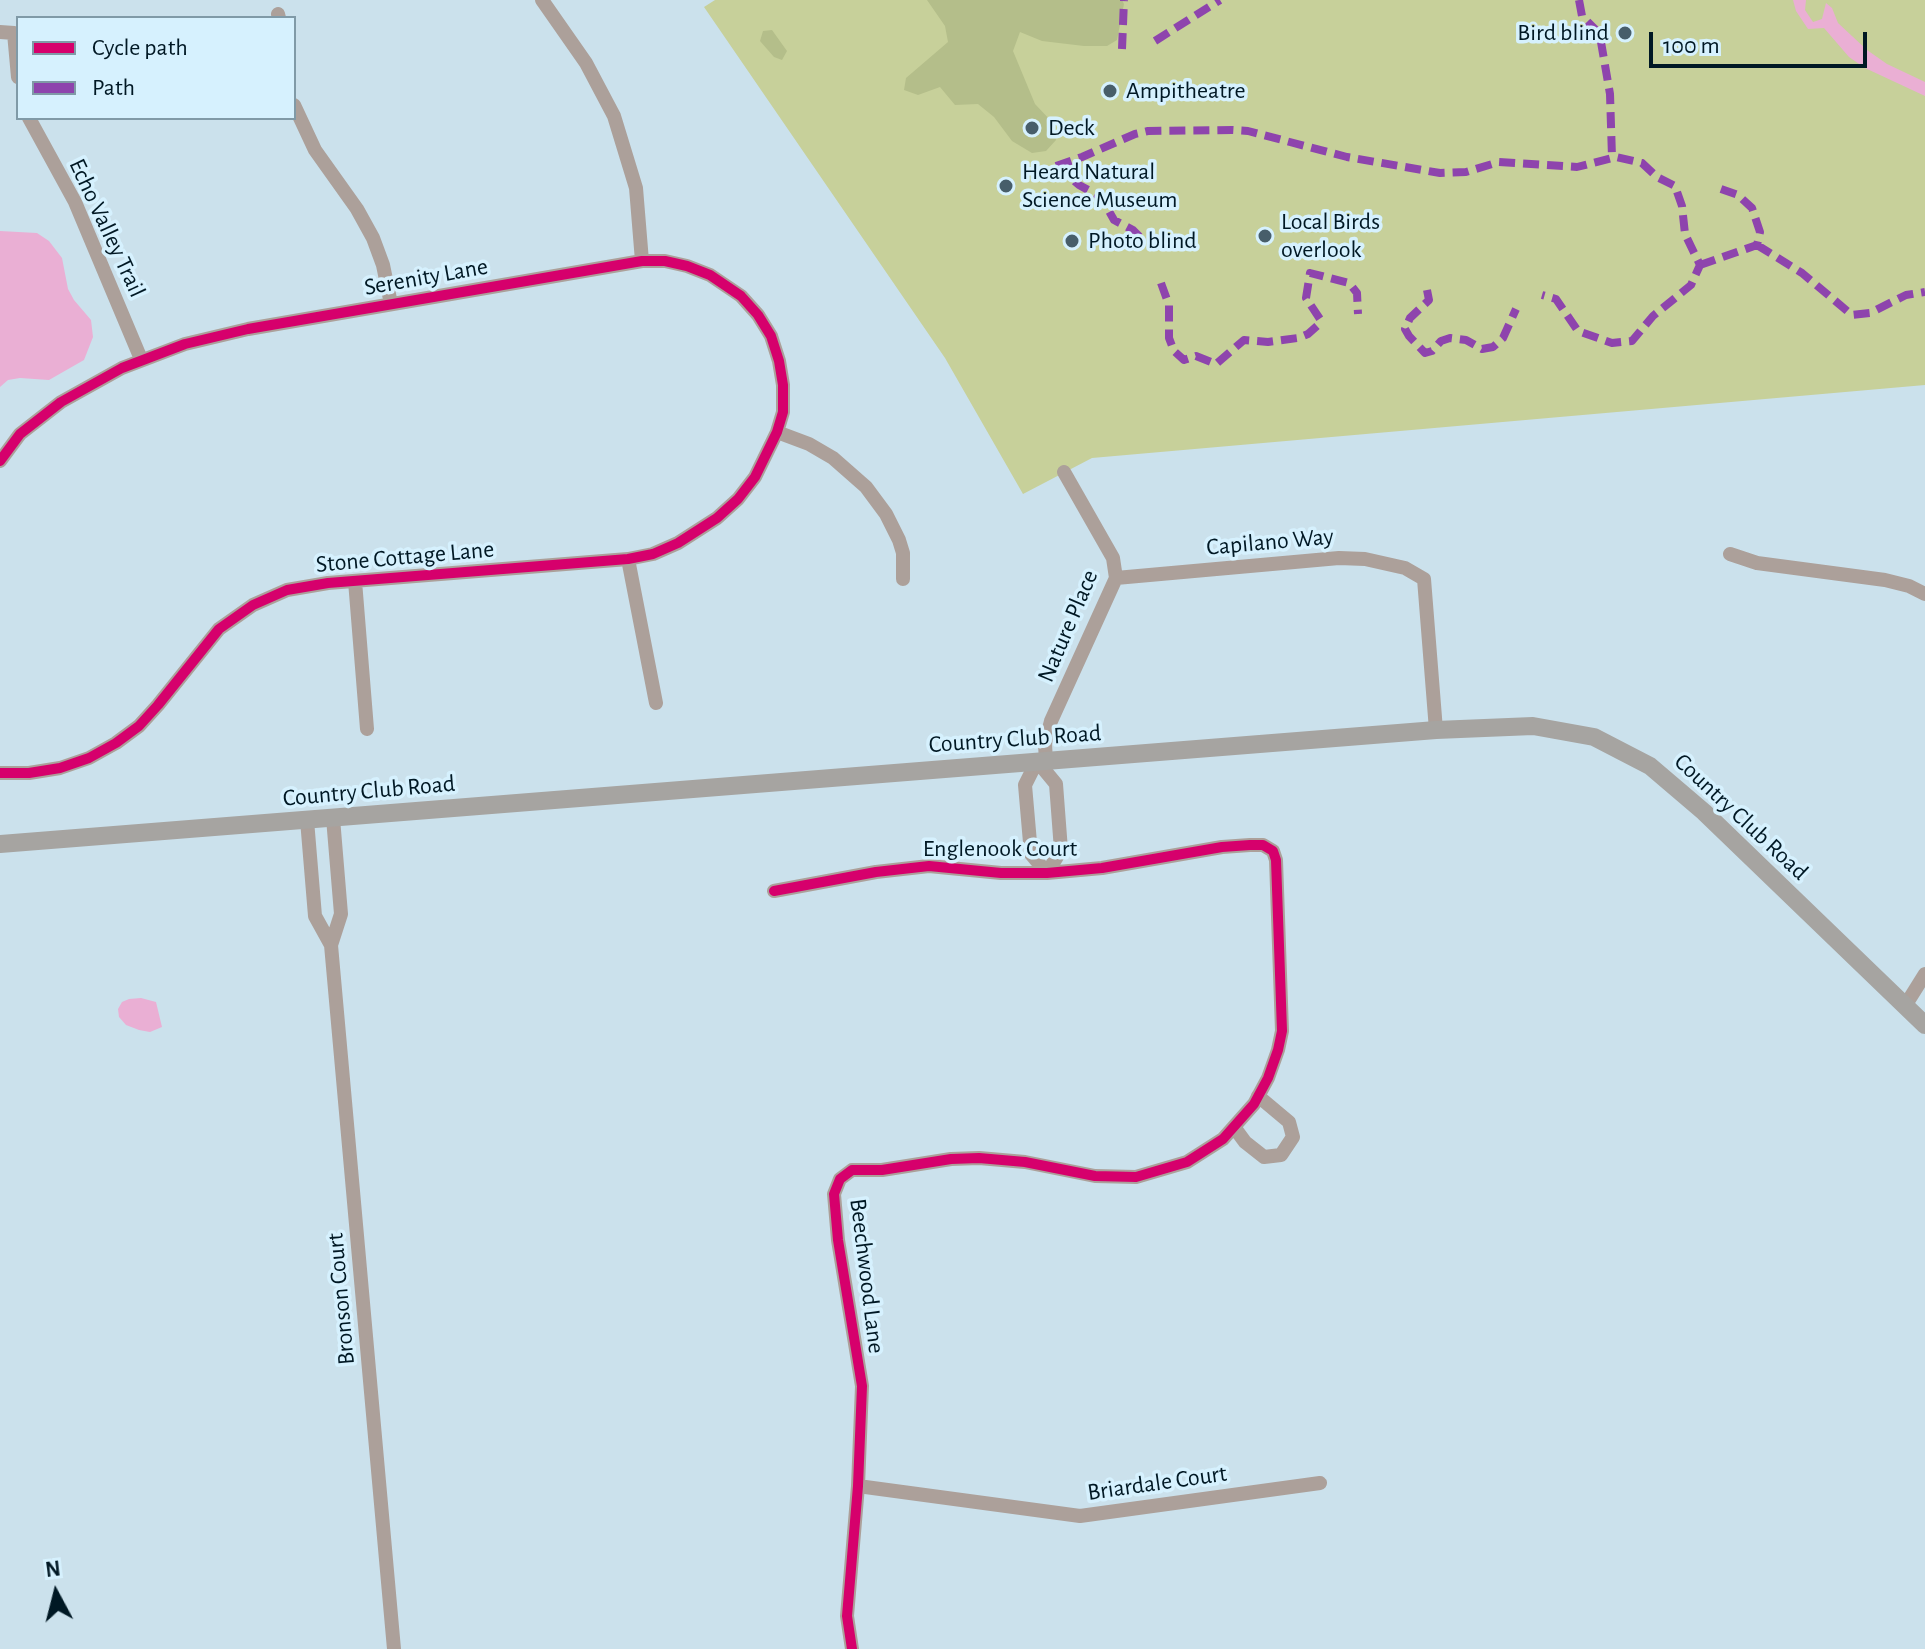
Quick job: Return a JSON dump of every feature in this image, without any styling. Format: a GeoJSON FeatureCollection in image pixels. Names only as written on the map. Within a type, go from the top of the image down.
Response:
{"type":"FeatureCollection","features":[{"type":"Feature","properties":{"kind":"main road","name":"Country Club Road"},"geometry":{"type":"LineString","coordinates":[[0,844],[1436,730],[1533,726],[1594,737],[1650,766],[1704,812],[1925,1025]]}},
{"type":"Feature","properties":{"kind":"street"},"geometry":{"type":"LineString","coordinates":[[542,0],[586,63],[614,116],[636,188],[642,261]]}},
{"type":"Feature","properties":{"kind":"street"},"geometry":{"type":"LineString","coordinates":[[7,33],[16,69]]}},
{"type":"Feature","properties":{"kind":"street"},"geometry":{"type":"LineString","coordinates":[[296,109],[315,150],[349,197],[373,238],[383,265],[391,304]]}},
{"type":"Feature","properties":{"kind":"street","name":"Echo Valley Trail"},"geometry":{"type":"LineString","coordinates":[[30,120],[75,202],[141,359]]}},
{"type":"Feature","properties":{"kind":"street","name":"Serenity Lane"},"geometry":{"type":"LineString","coordinates":[[0,461],[13,441],[39,417],[90,384],[141,359],[185,344],[230,332],[642,261],[676,263],[699,270],[732,288],[750,305],[771,336],[782,372],[783,412],[777,432]]}},
{"type":"Feature","properties":{"kind":"street"},"geometry":{"type":"LineString","coordinates":[[777,432],[821,450],[866,487],[886,514],[899,540],[903,553],[903,579]]}},
{"type":"Feature","properties":{"kind":"street","name":"Stone Cottage Lane"},"geometry":{"type":"LineString","coordinates":[[0,773],[52,769],[74,763],[128,735],[148,716],[209,638],[240,613],[287,590],[355,581],[628,559],[665,549],[717,518],[738,499],[755,477],[777,432]]}},
{"type":"Feature","properties":{"kind":"street","name":"Nature Place"},"geometry":{"type":"LineString","coordinates":[[1047,873],[1031,854],[1025,785],[1042,761],[1051,721],[1116,578],[1113,558],[1064,472]]}},
{"type":"Feature","properties":{"kind":"street"},"geometry":{"type":"LineString","coordinates":[[1730,554],[1757,563],[1885,580],[1925,594]]}},
{"type":"Feature","properties":{"kind":"street","name":"Capilano Way"},"geometry":{"type":"LineString","coordinates":[[1116,578],[1339,558],[1392,564],[1424,579],[1436,730]]}},
{"type":"Feature","properties":{"kind":"street"},"geometry":{"type":"LineString","coordinates":[[628,559],[656,703]]}},
{"type":"Feature","properties":{"kind":"street"},"geometry":{"type":"LineString","coordinates":[[355,581],[367,729]]}},
{"type":"Feature","properties":{"kind":"street"},"geometry":{"type":"LineString","coordinates":[[1042,761],[1056,784],[1061,850],[1047,873]]}},
{"type":"Feature","properties":{"kind":"street","name":"Bronson Court"},"geometry":{"type":"LineString","coordinates":[[333,818],[341,914],[331,945],[394,1649]]}},
{"type":"Feature","properties":{"kind":"street","name":"Bronson Court"},"geometry":{"type":"LineString","coordinates":[[307,820],[315,916],[331,945]]}},
{"type":"Feature","properties":{"kind":"street","name":"Englenook Court"},"geometry":{"type":"LineString","coordinates":[[774,891],[876,872],[929,866],[1001,873],[1047,873],[1102,868],[1222,847],[1263,845],[1273,851]]}},
{"type":"Feature","properties":{"kind":"street","name":"Beechwood Lane"},"geometry":{"type":"LineString","coordinates":[[852,1649],[847,1616],[858,1486],[862,1386],[838,1240],[834,1194],[840,1179],[852,1170],[882,1170],[965,1158],[1025,1162],[1095,1176],[1136,1177],[1187,1162],[1223,1139],[1258,1096],[1278,1050],[1282,1031],[1276,860],[1273,851]]}},
{"type":"Feature","properties":{"kind":"street"},"geometry":{"type":"LineString","coordinates":[[1905,1006],[1925,974]]}},
{"type":"Feature","properties":{"kind":"street"},"geometry":{"type":"LineString","coordinates":[[1234,1127],[1245,1142],[1264,1157],[1281,1155],[1293,1137],[1289,1122],[1258,1096]]}},
{"type":"Feature","properties":{"kind":"street","name":"Briardale Court"},"geometry":{"type":"LineString","coordinates":[[858,1486],[1080,1516],[1320,1483]]}},
{"type":"Feature","properties":{"kind":"green space"},"geometry":{"type":"Polygon","coordinates":[[[715,0],[1925,0],[1925,385],[1092,458],[1023,494],[945,358],[704,7],[715,0]]]}},
{"type":"Feature","properties":{"kind":"green space"},"geometry":{"type":"Polygon","coordinates":[[[927,0],[1122,0],[1124,4],[1117,40],[1107,46],[1042,41],[1020,32],[1013,51],[1035,104],[1052,122],[1056,140],[1046,151],[1032,153],[1012,141],[994,117],[978,104],[955,105],[940,87],[918,95],[904,90],[906,78],[948,42],[945,26],[927,0]]]}},
{"type":"Feature","properties":{"kind":"green space"},"geometry":{"type":"Polygon","coordinates":[[[772,30],[787,51],[782,60],[774,57],[760,41],[763,31],[772,30]]]}},
{"type":"Feature","properties":{"kind":"shaded area"},"geometry":{"type":"Polygon","coordinates":[[[1793,0],[1806,0],[1805,10],[1813,22],[1822,19],[1826,3],[1832,8],[1838,23],[1867,50],[1887,64],[1925,82],[1925,96],[1865,68],[1849,57],[1824,28],[1808,29],[1793,0]]]}},
{"type":"Feature","properties":{"kind":"shaded area"},"geometry":{"type":"Polygon","coordinates":[[[0,231],[37,233],[49,241],[62,258],[68,289],[91,320],[93,337],[84,360],[49,380],[20,378],[8,380],[0,387],[0,231]]]}},
{"type":"Feature","properties":{"kind":"shaded area"},"geometry":{"type":"Polygon","coordinates":[[[141,998],[156,1002],[162,1027],[150,1032],[139,1030],[126,1025],[119,1017],[118,1009],[122,1002],[141,998]]]}},
{"type":"Feature","properties":{"kind":"marked path"},"geometry":{"type":"LineString","coordinates":[[1122,49],[1124,0]]}},
{"type":"Feature","properties":{"kind":"marked path"},"geometry":{"type":"LineString","coordinates":[[1155,41],[1220,0]]}},
{"type":"Feature","properties":{"kind":"marked path"},"geometry":{"type":"LineString","coordinates":[[1579,0],[1582,16],[1596,30],[1601,42],[1610,94],[1612,157]]}},
{"type":"Feature","properties":{"kind":"marked path"},"geometry":{"type":"LineString","coordinates":[[1056,166],[1148,131],[1232,130],[1248,131],[1347,157],[1440,173],[1466,172],[1499,162],[1577,167],[1616,157],[1642,163],[1657,177],[1675,186],[1682,206],[1685,234],[1700,265],[1691,285],[1653,316],[1632,341],[1612,343],[1578,331],[1556,299],[1542,295]]}},
{"type":"Feature","properties":{"kind":"marked path"},"geometry":{"type":"LineString","coordinates":[[1056,166],[1079,185],[1101,197],[1114,220],[1133,230],[1144,241]]}},
{"type":"Feature","properties":{"kind":"marked path"},"geometry":{"type":"LineString","coordinates":[[1721,189],[1738,195],[1752,208],[1760,232],[1757,245]]}},
{"type":"Feature","properties":{"kind":"marked path"},"geometry":{"type":"LineString","coordinates":[[1757,245],[1802,273],[1852,315],[1870,313],[1906,295],[1925,292]]}},
{"type":"Feature","properties":{"kind":"marked path"},"geometry":{"type":"LineString","coordinates":[[1700,265],[1757,245]]}},
{"type":"Feature","properties":{"kind":"marked path"},"geometry":{"type":"LineString","coordinates":[[1161,283],[1169,305],[1169,338],[1174,351],[1184,360],[1196,356],[1216,364],[1244,340],[1268,342],[1308,334],[1320,319],[1306,298],[1310,273],[1349,283],[1357,293],[1358,314]]}},
{"type":"Feature","properties":{"kind":"marked path"},"geometry":{"type":"LineString","coordinates":[[1427,290],[1429,300],[1410,318],[1405,329],[1425,353],[1450,338],[1466,340],[1482,349],[1493,347],[1503,338],[1516,309]]}},
{"type":"Feature","properties":{"kind":"cycle path"},"geometry":{"type":"LineString","coordinates":[[0,461],[20,434],[61,402],[122,368],[185,344],[248,329],[642,261],[665,261],[687,266],[710,275],[741,296],[771,336],[783,385],[783,412],[777,432],[755,477],[738,499],[717,518],[678,543],[653,554],[628,559],[328,583],[287,590],[253,605],[219,629],[158,705],[139,726],[116,743],[89,758],[60,768],[29,773],[0,773]]}},
{"type":"Feature","properties":{"kind":"cycle path"},"geometry":{"type":"LineString","coordinates":[[774,891],[876,872],[929,866],[1001,873],[1047,873],[1102,868],[1250,845],[1263,845],[1273,851],[1276,860],[1282,1031],[1268,1078],[1254,1104],[1223,1139],[1187,1162],[1136,1177],[1095,1176],[1025,1162],[979,1158],[951,1159],[882,1170],[852,1170],[840,1179],[834,1194],[838,1240],[862,1386],[858,1486],[847,1616],[852,1649]]}},
{"type":"Feature","properties":{"kind":"place","name":"Bird blind"},"geometry":{"type":"Point","coordinates":[1625,33]}},
{"type":"Feature","properties":{"kind":"place","name":"Ampitheatre"},"geometry":{"type":"Point","coordinates":[1110,91]}},
{"type":"Feature","properties":{"kind":"place","name":"Deck"},"geometry":{"type":"Point","coordinates":[1032,128]}},
{"type":"Feature","properties":{"kind":"place","name":"Heard Natural Science Museum"},"geometry":{"type":"Point","coordinates":[1006,186]}},
{"type":"Feature","properties":{"kind":"place","name":"Local Birds overlook"},"geometry":{"type":"Point","coordinates":[1265,236]}},
{"type":"Feature","properties":{"kind":"place","name":"Photo blind"},"geometry":{"type":"Point","coordinates":[1072,241]}}]}
